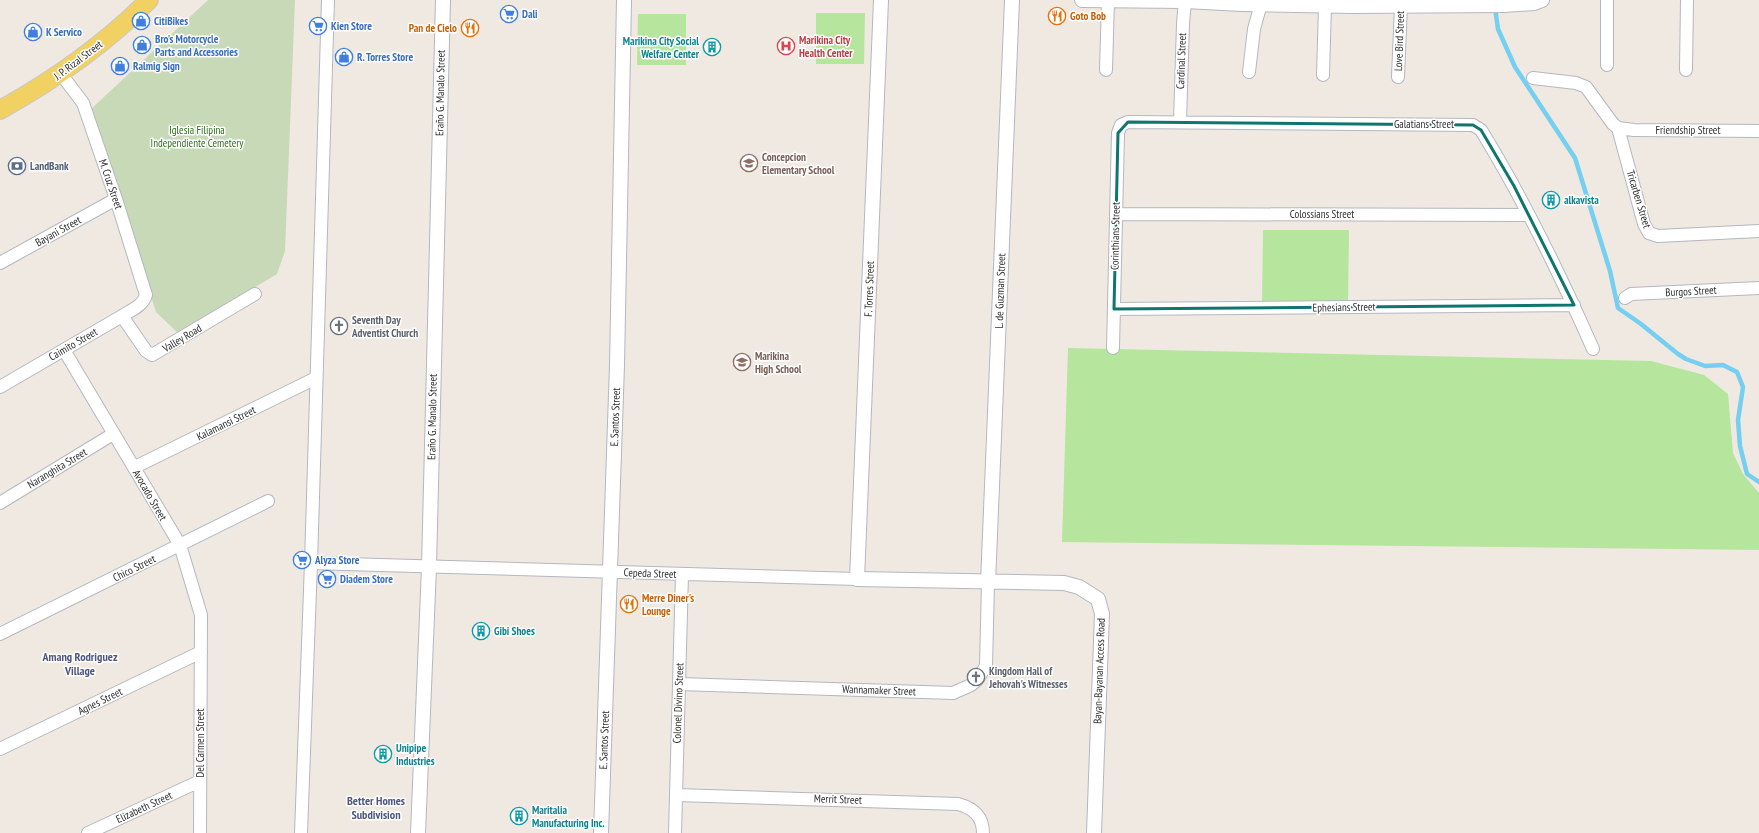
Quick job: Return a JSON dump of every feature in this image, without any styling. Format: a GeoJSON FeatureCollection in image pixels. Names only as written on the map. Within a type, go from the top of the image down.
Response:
{"type":"FeatureCollection","features":[{"type":"Feature","properties":{"kind":"main road","name":"J. P. Rizal Street"},"geometry":{"type":"LineString","coordinates":[[0,110],[61,74],[97,48],[149,0]]}},
{"type":"Feature","properties":{"kind":"street"},"geometry":{"type":"LineString","coordinates":[[301,833],[311,562],[328,0]]}},
{"type":"Feature","properties":{"kind":"street","name":"Eraño G. Manalo Street"},"geometry":{"type":"LineString","coordinates":[[418,833],[429,567],[443,0]]}},
{"type":"Feature","properties":{"kind":"street","name":"E. Santos Street"},"geometry":{"type":"LineString","coordinates":[[601,833],[617,365],[624,0]]}},
{"type":"Feature","properties":{"kind":"street","name":"F. Torres Street"},"geometry":{"type":"LineString","coordinates":[[857,579],[881,0]]}},
{"type":"Feature","properties":{"kind":"street","name":"L. de Guzman Street"},"geometry":{"type":"LineString","coordinates":[[988,583],[1012,0]]}},
{"type":"Feature","properties":{"kind":"street"},"geometry":{"type":"LineString","coordinates":[[1082,0],[1185,0],[1325,5],[1352,3],[1401,5],[1434,3],[1498,5],[1534,3],[1542,0]]}},
{"type":"Feature","properties":{"kind":"street","name":"Cardinal Street"},"geometry":{"type":"LineString","coordinates":[[1180,122],[1182,24],[1185,0]]}},
{"type":"Feature","properties":{"kind":"street"},"geometry":{"type":"LineString","coordinates":[[1607,0],[1607,65]]}},
{"type":"Feature","properties":{"kind":"street"},"geometry":{"type":"LineString","coordinates":[[1686,70],[1687,0]]}},
{"type":"Feature","properties":{"kind":"street"},"geometry":{"type":"LineString","coordinates":[[1106,70],[1108,1]]}},
{"type":"Feature","properties":{"kind":"street"},"geometry":{"type":"LineString","coordinates":[[1249,72],[1254,29],[1261,2]]}},
{"type":"Feature","properties":{"kind":"street"},"geometry":{"type":"LineString","coordinates":[[1323,75],[1325,5]]}},
{"type":"Feature","properties":{"kind":"street","name":"Love Bird Street"},"geometry":{"type":"LineString","coordinates":[[1398,77],[1401,5]]}},
{"type":"Feature","properties":{"kind":"street","name":"M. Cruz Street"},"geometry":{"type":"LineString","coordinates":[[61,74],[83,103],[116,199],[146,295],[144,300]]}},
{"type":"Feature","properties":{"kind":"street"},"geometry":{"type":"LineString","coordinates":[[1533,78],[1576,84],[1586,87],[1608,119],[1618,128]]}},
{"type":"Feature","properties":{"kind":"street","name":"Galatians Street"},"geometry":{"type":"LineString","coordinates":[[1121,125],[1128,122],[1473,125],[1481,130],[1514,186],[1574,305],[1593,349]]}},
{"type":"Feature","properties":{"kind":"street","name":"Corinthians Street"},"geometry":{"type":"LineString","coordinates":[[1113,348],[1118,132],[1121,125]]}},
{"type":"Feature","properties":{"kind":"street","name":"Friendship Street"},"geometry":{"type":"LineString","coordinates":[[1618,128],[1634,130],[1759,131]]}},
{"type":"Feature","properties":{"kind":"street","name":"Tricarben Street"},"geometry":{"type":"LineString","coordinates":[[1618,128],[1644,224],[1649,233],[1658,236],[1759,231]]}},
{"type":"Feature","properties":{"kind":"street","name":"Bayani Street"},"geometry":{"type":"LineString","coordinates":[[0,263],[116,199]]}},
{"type":"Feature","properties":{"kind":"street","name":"Colossians Street"},"geometry":{"type":"LineString","coordinates":[[1116,214],[1529,215]]}},
{"type":"Feature","properties":{"kind":"street","name":"Burgos Street"},"geometry":{"type":"LineString","coordinates":[[1625,298],[1631,294],[1759,288]]}},
{"type":"Feature","properties":{"kind":"street","name":"Valley Road"},"geometry":{"type":"LineString","coordinates":[[122,316],[146,351],[152,355],[255,294]]}},
{"type":"Feature","properties":{"kind":"street","name":"Caimito Street"},"geometry":{"type":"LineString","coordinates":[[0,386],[122,316],[144,300]]}},
{"type":"Feature","properties":{"kind":"street","name":"Ephesians Street"},"geometry":{"type":"LineString","coordinates":[[1114,309],[1574,305]]}},
{"type":"Feature","properties":{"kind":"street","name":"Avocado Street"},"geometry":{"type":"LineString","coordinates":[[64,350],[113,434],[135,467],[180,545],[201,616],[201,652]]}},
{"type":"Feature","properties":{"kind":"street","name":"Kalamansi Street"},"geometry":{"type":"LineString","coordinates":[[135,467],[316,378]]}},
{"type":"Feature","properties":{"kind":"street","name":"Naranghita Street"},"geometry":{"type":"LineString","coordinates":[[0,503],[113,434]]}},
{"type":"Feature","properties":{"kind":"street","name":"Chico Street"},"geometry":{"type":"LineString","coordinates":[[0,634],[268,501]]}},
{"type":"Feature","properties":{"kind":"street","name":"Cepeda Street"},"geometry":{"type":"LineString","coordinates":[[311,562],[429,567],[988,583]]}},
{"type":"Feature","properties":{"kind":"street","name":"Colonel Divino Street"},"geometry":{"type":"LineString","coordinates":[[675,833],[682,574]]}},
{"type":"Feature","properties":{"kind":"street","name":"Wannamaker Street"},"geometry":{"type":"LineString","coordinates":[[679,684],[953,692],[970,685],[977,680],[986,666],[988,583]]}},
{"type":"Feature","properties":{"kind":"street","name":"Bayan-Bayanan Access Road"},"geometry":{"type":"LineString","coordinates":[[988,583],[1064,583],[1079,587],[1098,599],[1102,614],[1094,833]]}},
{"type":"Feature","properties":{"kind":"street","name":"Agnes Street"},"geometry":{"type":"LineString","coordinates":[[0,749],[201,652]]}},
{"type":"Feature","properties":{"kind":"street","name":"Del Carmen Street"},"geometry":{"type":"LineString","coordinates":[[200,833],[201,652]]}},
{"type":"Feature","properties":{"kind":"street","name":"Elizabeth Street"},"geometry":{"type":"LineString","coordinates":[[88,833],[200,781]]}},
{"type":"Feature","properties":{"kind":"street","name":"Merrit Street"},"geometry":{"type":"LineString","coordinates":[[676,794],[958,804],[974,810],[980,818],[983,833]]}},
{"type":"Feature","properties":{"kind":"highlighted area"},"geometry":{"type":"Polygon","coordinates":[[[1128,122],[1473,125],[1481,130],[1514,186],[1574,305],[1114,309],[1118,133],[1128,122]]]}},
{"type":"Feature","properties":{"kind":"green space","name":"Iglesia Filipina Independiente Cemetery"},"geometry":{"type":"Polygon","coordinates":[[[208,0],[295,0],[285,251],[277,274],[178,333],[156,312],[91,109],[208,0]]]}},
{"type":"Feature","properties":{"kind":"green space"},"geometry":{"type":"Polygon","coordinates":[[[816,13],[865,13],[864,64],[816,64],[816,13]]]}},
{"type":"Feature","properties":{"kind":"green space"},"geometry":{"type":"Polygon","coordinates":[[[638,14],[686,14],[686,65],[637,65],[638,14]]]}},
{"type":"Feature","properties":{"kind":"green space"},"geometry":{"type":"Polygon","coordinates":[[[1263,230],[1349,230],[1348,305],[1262,304],[1263,230]]]}},
{"type":"Feature","properties":{"kind":"green space"},"geometry":{"type":"Polygon","coordinates":[[[1068,348],[1651,361],[1704,375],[1728,394],[1733,453],[1743,474],[1759,493],[1759,550],[1062,542],[1068,348]]]}},
{"type":"Feature","properties":{"kind":"waterway"},"geometry":{"type":"LineString","coordinates":[[1495,8],[1498,29],[1515,67],[1575,158],[1610,271],[1618,308],[1686,359],[1705,366],[1723,365],[1737,372],[1743,387],[1738,420],[1740,446],[1747,474],[1759,482]]}},
{"type":"Feature","properties":{"kind":"place","name":"Dali"},"geometry":{"type":"Point","coordinates":[509,14]}},
{"type":"Feature","properties":{"kind":"place","name":"Goto Bob"},"geometry":{"type":"Point","coordinates":[1057,16]}},
{"type":"Feature","properties":{"kind":"place","name":"CitiBikes"},"geometry":{"type":"Point","coordinates":[141,21]}},
{"type":"Feature","properties":{"kind":"place","name":"Kien Store"},"geometry":{"type":"Point","coordinates":[318,26]}},
{"type":"Feature","properties":{"kind":"place","name":"Pan de Cielo"},"geometry":{"type":"Point","coordinates":[470,28]}},
{"type":"Feature","properties":{"kind":"place","name":"K Servico"},"geometry":{"type":"Point","coordinates":[33,32]}},
{"type":"Feature","properties":{"kind":"place","name":"Bro's Motorcycle Parts and Accessories"},"geometry":{"type":"Point","coordinates":[142,45]}},
{"type":"Feature","properties":{"kind":"place","name":"Marikina City Health Center"},"geometry":{"type":"Point","coordinates":[786,46]}},
{"type":"Feature","properties":{"kind":"place","name":"Marikina City Social Welfare Center"},"geometry":{"type":"Point","coordinates":[712,47]}},
{"type":"Feature","properties":{"kind":"place","name":"R. Torres Store"},"geometry":{"type":"Point","coordinates":[344,57]}},
{"type":"Feature","properties":{"kind":"place","name":"Ralmig Sign"},"geometry":{"type":"Point","coordinates":[120,66]}},
{"type":"Feature","properties":{"kind":"place","name":"Concepcion Elementary School"},"geometry":{"type":"Point","coordinates":[749,163]}},
{"type":"Feature","properties":{"kind":"place","name":"LandBank"},"geometry":{"type":"Point","coordinates":[17,166]}},
{"type":"Feature","properties":{"kind":"place","name":"alkavista"},"geometry":{"type":"Point","coordinates":[1551,200]}},
{"type":"Feature","properties":{"kind":"place","name":"Seventh Day Adventist Church"},"geometry":{"type":"Point","coordinates":[339,326]}},
{"type":"Feature","properties":{"kind":"place","name":"Marikina High School"},"geometry":{"type":"Point","coordinates":[742,362]}},
{"type":"Feature","properties":{"kind":"place","name":"Alyza Store"},"geometry":{"type":"Point","coordinates":[302,560]}},
{"type":"Feature","properties":{"kind":"place","name":"Diadem Store"},"geometry":{"type":"Point","coordinates":[327,579]}},
{"type":"Feature","properties":{"kind":"place","name":"Merre Diner's Lounge"},"geometry":{"type":"Point","coordinates":[629,604]}},
{"type":"Feature","properties":{"kind":"place","name":"Gibi Shoes"},"geometry":{"type":"Point","coordinates":[481,631]}},
{"type":"Feature","properties":{"kind":"place","name":"Kingdom Hall of Jehovah's Witnesses"},"geometry":{"type":"Point","coordinates":[976,677]}},
{"type":"Feature","properties":{"kind":"place","name":"Unipipe Industries"},"geometry":{"type":"Point","coordinates":[383,754]}},
{"type":"Feature","properties":{"kind":"place","name":"Maritalia Manufacturing Inc."},"geometry":{"type":"Point","coordinates":[519,816]}},
{"type":"Feature","properties":{"kind":"district","name":"Amang Rodriguez Village"},"geometry":{"type":"Point","coordinates":[80,664]}},
{"type":"Feature","properties":{"kind":"district","name":"Better Homes Subdivision"},"geometry":{"type":"Point","coordinates":[376,808]}}]}
